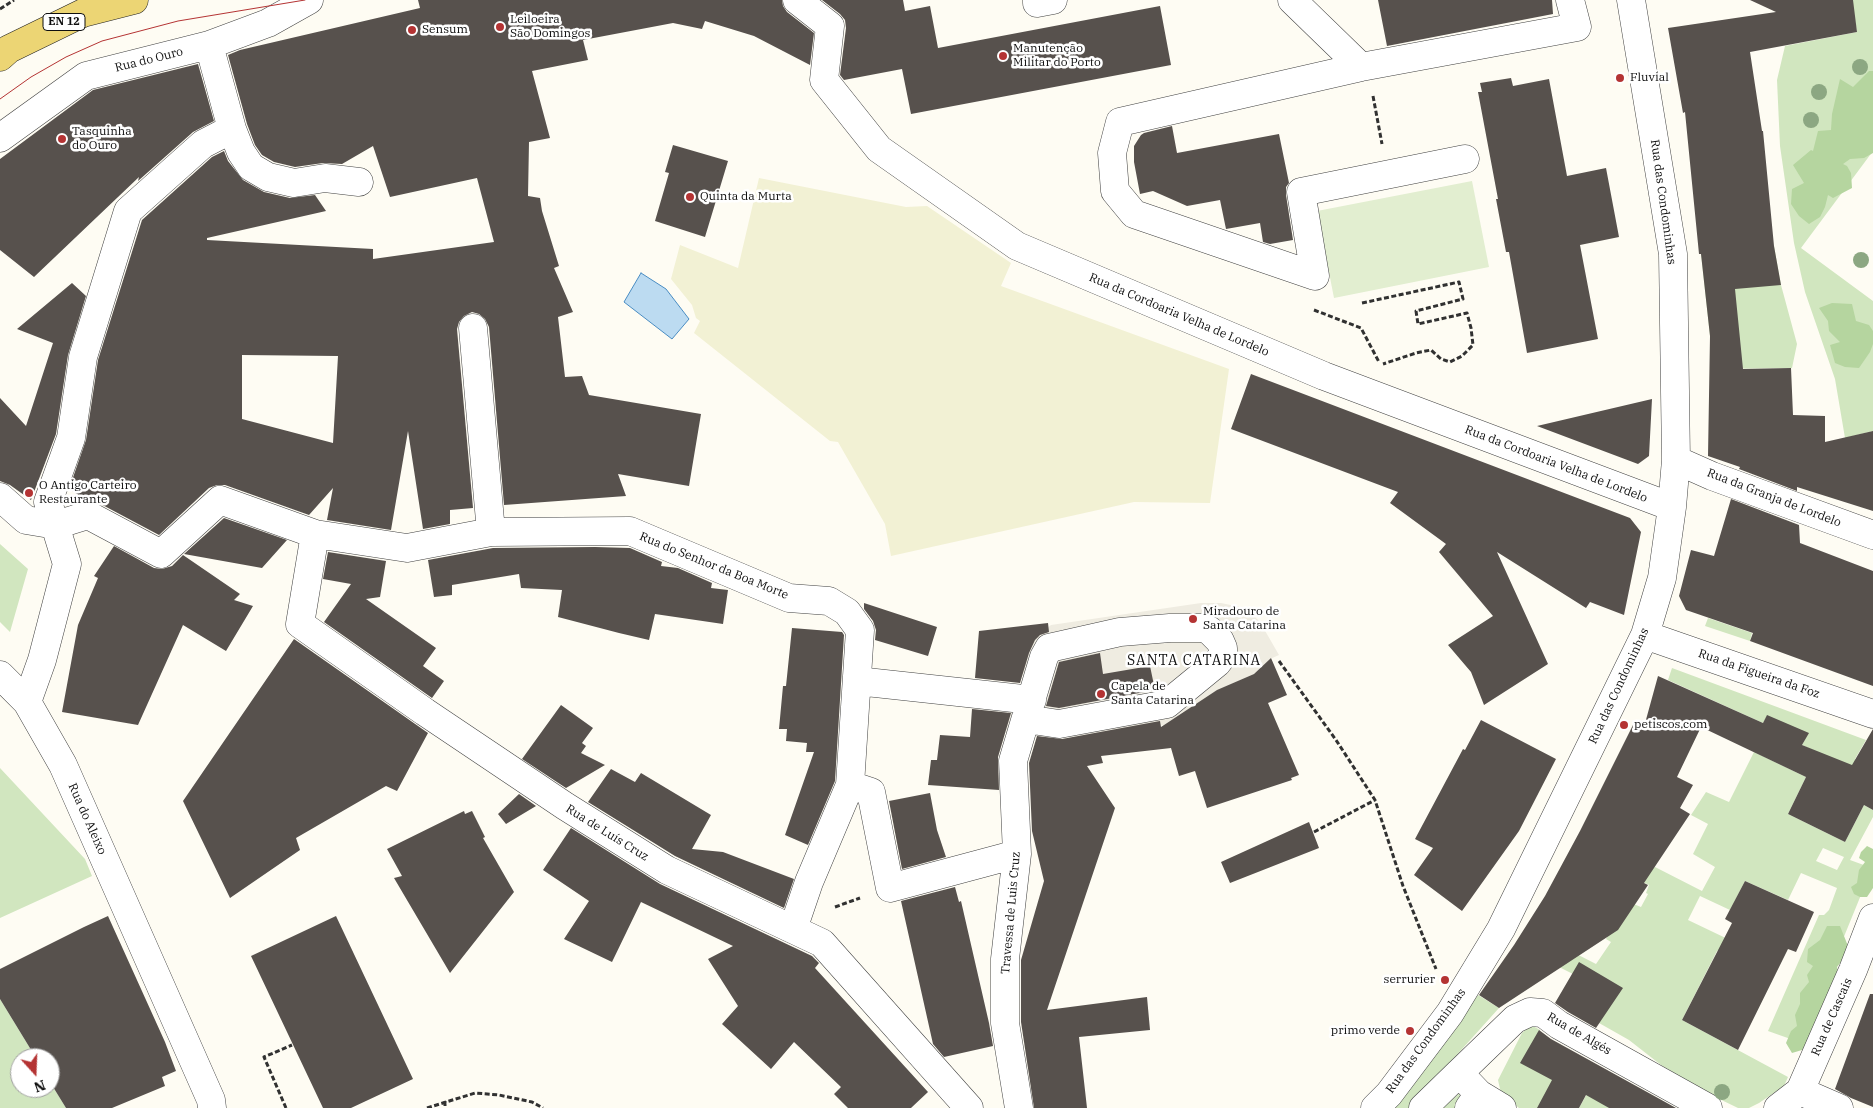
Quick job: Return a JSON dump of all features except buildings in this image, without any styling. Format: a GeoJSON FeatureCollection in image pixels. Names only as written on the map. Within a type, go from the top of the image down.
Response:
{"type":"FeatureCollection","features":[{"type":"Feature","properties":{"kind":"main road","name":"EN 12"},"geometry":{"type":"LineString","coordinates":[[0,57],[9,49],[83,13],[134,0]]}},
{"type":"Feature","properties":{"kind":"street","name":"Rua do Ouro"},"geometry":{"type":"LineString","coordinates":[[0,138],[86,76],[209,46],[268,23],[309,0]]}},
{"type":"Feature","properties":{"kind":"street","name":"Rua da Cordoaria Velha de Lordelo"},"geometry":{"type":"LineString","coordinates":[[797,0],[830,26],[824,80],[879,149],[1017,246],[1324,376],[1672,507]]}},
{"type":"Feature","properties":{"kind":"street"},"geometry":{"type":"LineString","coordinates":[[1037,0],[1038,3],[1052,0]]}},
{"type":"Feature","properties":{"kind":"street"},"geometry":{"type":"LineString","coordinates":[[1292,0],[1362,67]]}},
{"type":"Feature","properties":{"kind":"street"},"geometry":{"type":"LineString","coordinates":[[1465,159],[1300,192],[1315,276],[1134,214],[1115,191],[1112,153],[1120,122],[1362,67],[1577,27],[1570,0]]}},
{"type":"Feature","properties":{"kind":"street","name":"Rua das Condominhas"},"geometry":{"type":"LineString","coordinates":[[1375,1108],[1389,1094],[1450,1013],[1501,929],[1645,635],[1662,578],[1672,507],[1676,460],[1673,254],[1631,0]]}},
{"type":"Feature","properties":{"kind":"street"},"geometry":{"type":"LineString","coordinates":[[209,46],[232,129],[241,152],[251,167],[268,177],[294,184],[325,178],[359,182]]}},
{"type":"Feature","properties":{"kind":"street"},"geometry":{"type":"LineString","coordinates":[[26,702],[42,660],[66,564],[48,502],[71,438],[83,357],[128,211],[203,144],[232,129]]}},
{"type":"Feature","properties":{"kind":"street"},"geometry":{"type":"LineString","coordinates":[[472,328],[490,532]]}},
{"type":"Feature","properties":{"kind":"street","name":"Rua da Granja de Lordelo"},"geometry":{"type":"LineString","coordinates":[[1676,460],[1712,476],[1873,535]]}},
{"type":"Feature","properties":{"kind":"street","name":"Rua do Senhor da Boa Morte"},"geometry":{"type":"LineString","coordinates":[[0,497],[26,520],[56,525],[88,515],[161,554],[220,500],[316,534],[408,548],[490,532],[630,531],[789,598],[829,601],[847,612],[860,630],[850,785],[809,882],[793,929]]}},
{"type":"Feature","properties":{"kind":"street","name":"Rua de Luís Cruz"},"geometry":{"type":"LineString","coordinates":[[316,534],[300,624],[425,712],[565,806],[659,865],[822,943],[969,1108]]}},
{"type":"Feature","properties":{"kind":"street","name":"Travessa de Luis Cruz"},"geometry":{"type":"LineString","coordinates":[[1019,1108],[1005,1023],[1005,959],[1017,854],[1013,761],[1029,709],[1049,648],[1120,632],[1182,627],[1209,630],[1220,641],[1223,648],[1223,655],[1208,672],[1167,704],[1059,724],[1029,709]]}},
{"type":"Feature","properties":{"kind":"street","name":"Rua da Figueira da Foz"},"geometry":{"type":"LineString","coordinates":[[1645,635],[1873,714]]}},
{"type":"Feature","properties":{"kind":"street","name":"Rua do Aleixo"},"geometry":{"type":"LineString","coordinates":[[0,675],[26,702],[63,765],[207,1091],[212,1108]]}},
{"type":"Feature","properties":{"kind":"street"},"geometry":{"type":"LineString","coordinates":[[857,681],[1029,709]]}},
{"type":"Feature","properties":{"kind":"street"},"geometry":{"type":"LineString","coordinates":[[850,785],[870,792],[890,888],[1017,854]]}},
{"type":"Feature","properties":{"kind":"street","name":"Rua de Cascais"},"geometry":{"type":"LineString","coordinates":[[1778,1108],[1800,1091],[1863,975],[1873,918]]}},
{"type":"Feature","properties":{"kind":"street","name":"Rua de Algés"},"geometry":{"type":"LineString","coordinates":[[1423,1108],[1515,1019],[1530,1012],[1543,1013],[1559,1025],[1708,1108]]}},
{"type":"Feature","properties":{"kind":"street"},"geometry":{"type":"LineString","coordinates":[[1459,1073],[1474,1101],[1502,1108]]}},
{"type":"Feature","properties":{"kind":"street"},"geometry":{"type":"LineString","coordinates":[[1800,1091],[1839,1108]]}},
{"type":"Feature","properties":{"kind":"path"},"geometry":{"type":"LineString","coordinates":[[0,9],[14,0]]}},
{"type":"Feature","properties":{"kind":"path"},"geometry":{"type":"LineString","coordinates":[[1362,67],[1369,78],[1388,174]]}},
{"type":"Feature","properties":{"kind":"path"},"geometry":{"type":"LineString","coordinates":[[1362,303],[1459,282],[1463,299],[1416,311],[1418,324],[1467,313],[1473,345],[1462,356],[1450,362],[1440,359],[1431,350],[1380,365]]}},
{"type":"Feature","properties":{"kind":"path"},"geometry":{"type":"LineString","coordinates":[[1279,660],[1336,740],[1375,800],[1403,886],[1436,969]]}},
{"type":"Feature","properties":{"kind":"path"},"geometry":{"type":"LineString","coordinates":[[1314,832],[1375,800]]}},
{"type":"Feature","properties":{"kind":"path"},"geometry":{"type":"LineString","coordinates":[[841,904],[863,897]]}},
{"type":"Feature","properties":{"kind":"path"},"geometry":{"type":"LineString","coordinates":[[286,1108],[264,1057],[292,1044]]}},
{"type":"Feature","properties":{"kind":"path"},"geometry":{"type":"LineString","coordinates":[[427,1108],[475,1093],[532,1102],[543,1108]]}},
{"type":"Feature","properties":{"kind":"path"},"geometry":{"type":"LineString","coordinates":[[445,1101],[446,1108]]}},
{"type":"Feature","properties":{"kind":"green space"},"geometry":{"type":"Polygon","coordinates":[[[1828,0],[1873,0],[1873,151],[1801,248],[1873,301],[1873,431],[1845,438],[1835,379],[1805,292],[1794,243],[1780,146],[1777,80],[1785,46],[1857,32],[1854,14],[1828,0]]]}},
{"type":"Feature","properties":{"kind":"green space"},"geometry":{"type":"Polygon","coordinates":[[[1869,71],[1873,71],[1873,153],[1864,158],[1850,159],[1843,164],[1847,166],[1851,173],[1852,188],[1833,198],[1828,195],[1820,217],[1809,224],[1799,216],[1791,204],[1792,189],[1804,183],[1793,165],[1811,150],[1813,151],[1818,131],[1831,130],[1832,114],[1840,79],[1853,87],[1869,71]]]}},
{"type":"Feature","properties":{"kind":"green space"},"geometry":{"type":"Polygon","coordinates":[[[759,178],[906,207],[927,206],[1011,263],[1001,286],[1229,369],[1210,503],[1134,502],[891,556],[885,524],[838,442],[830,441],[694,333],[700,321],[696,318],[692,305],[671,279],[680,245],[738,268],[759,178]]]}},
{"type":"Feature","properties":{"kind":"green space"},"geometry":{"type":"Polygon","coordinates":[[[1472,181],[1489,267],[1334,298],[1317,211],[1472,181]]]}},
{"type":"Feature","properties":{"kind":"green space"},"geometry":{"type":"Polygon","coordinates":[[[1774,246],[1781,285],[1797,344],[1792,368],[1710,369],[1710,336],[1701,254],[1774,246]]]}},
{"type":"Feature","properties":{"kind":"green space"},"geometry":{"type":"Polygon","coordinates":[[[1832,303],[1852,304],[1856,321],[1869,325],[1873,331],[1873,344],[1870,352],[1859,368],[1845,367],[1835,363],[1830,345],[1840,342],[1829,331],[1828,321],[1819,308],[1832,303]]]}},
{"type":"Feature","properties":{"kind":"green space"},"geometry":{"type":"Polygon","coordinates":[[[0,544],[28,569],[10,632],[0,622],[0,544]]]}},
{"type":"Feature","properties":{"kind":"green space"},"geometry":{"type":"Polygon","coordinates":[[[1708,618],[1752,633],[1750,641],[1705,626],[1708,618]]]}},
{"type":"Feature","properties":{"kind":"green space"},"geometry":{"type":"Polygon","coordinates":[[[1672,668],[1866,740],[1855,759],[1873,770],[1843,764],[1802,745],[1808,734],[1767,716],[1763,723],[1668,680],[1672,668]]]}},
{"type":"Feature","properties":{"kind":"green space"},"geometry":{"type":"Polygon","coordinates":[[[1754,752],[1806,777],[1788,814],[1845,842],[1864,805],[1873,810],[1873,817],[1850,860],[1872,868],[1805,1032],[1799,1042],[1768,1031],[1819,915],[1824,915],[1829,910],[1837,888],[1801,873],[1788,900],[1745,881],[1730,910],[1700,896],[1688,920],[1734,942],[1717,951],[1682,1020],[1788,1077],[1784,1086],[1749,1108],[1738,1108],[1707,1093],[1661,1065],[1629,1040],[1599,1023],[1587,981],[1545,960],[1555,943],[1596,964],[1611,942],[1606,939],[1626,901],[1641,907],[1648,894],[1646,893],[1649,885],[1637,879],[1655,867],[1702,891],[1715,867],[1693,854],[1708,824],[1691,815],[1706,792],[1729,802],[1754,752]],[[1823,848],[1816,861],[1837,870],[1844,857],[1823,848]]]}},
{"type":"Feature","properties":{"kind":"green space"},"geometry":{"type":"Polygon","coordinates":[[[0,768],[85,859],[92,876],[0,918],[0,768]]]}},
{"type":"Feature","properties":{"kind":"green space"},"geometry":{"type":"Polygon","coordinates":[[[1867,846],[1873,849],[1873,888],[1867,897],[1860,897],[1854,894],[1851,887],[1857,883],[1859,870],[1865,862],[1859,858],[1861,852],[1867,846]]]}},
{"type":"Feature","properties":{"kind":"green space"},"geometry":{"type":"Polygon","coordinates":[[[1827,926],[1840,926],[1850,951],[1837,967],[1840,979],[1812,1047],[1792,1053],[1786,1043],[1791,1031],[1797,1026],[1795,1015],[1800,1004],[1800,993],[1809,982],[1807,975],[1813,966],[1807,962],[1808,949],[1820,940],[1827,926]]]}},
{"type":"Feature","properties":{"kind":"green space"},"geometry":{"type":"Polygon","coordinates":[[[1478,995],[1499,1008],[1409,1108],[1394,1108],[1478,995]]]}},
{"type":"Feature","properties":{"kind":"green space"},"geometry":{"type":"Polygon","coordinates":[[[0,999],[30,1048],[10,1048],[10,1098],[60,1098],[66,1108],[0,1108],[0,999]]]}},
{"type":"Feature","properties":{"kind":"green space"},"geometry":{"type":"Polygon","coordinates":[[[1533,1026],[1540,1030],[1538,1032],[1552,1080],[1574,1108],[1519,1108],[1501,1093],[1498,1080],[1522,1033],[1533,1026]]]}},
{"type":"Feature","properties":{"kind":"green space"},"geometry":{"type":"Polygon","coordinates":[[[1588,1092],[1609,1108],[1579,1108],[1588,1092]]]}},
{"type":"Feature","properties":{"kind":"green space"},"geometry":{"type":"Polygon","coordinates":[[[1460,1093],[1464,1101],[1461,1108],[1442,1108],[1460,1093]]]}},
{"type":"Feature","properties":{"kind":"shaded area"},"geometry":{"type":"Polygon","coordinates":[[[1201,603],[1221,603],[1240,607],[1251,613],[1260,622],[1279,655],[1270,659],[1254,674],[1214,692],[1164,725],[1072,737],[1006,735],[1009,700],[1021,691],[1027,644],[1051,625],[1201,603]]]}},
{"type":"Feature","properties":{"kind":"water"},"geometry":{"type":"Polygon","coordinates":[[[641,273],[666,289],[689,319],[672,339],[624,302],[641,273]]]}},
{"type":"Feature","properties":{"kind":"tram line"},"geometry":{"type":"LineString","coordinates":[[0,99],[31,77],[66,57],[102,41],[178,21],[305,0]]}},
{"type":"Feature","properties":{"kind":"place","name":"Leiloeira São Domingos"},"geometry":{"type":"Point","coordinates":[500,27]}},
{"type":"Feature","properties":{"kind":"place","name":"Sensum"},"geometry":{"type":"Point","coordinates":[412,30]}},
{"type":"Feature","properties":{"kind":"place","name":"Manutenção Militar do Porto"},"geometry":{"type":"Point","coordinates":[1003,56]}},
{"type":"Feature","properties":{"kind":"place","name":"Fluvial"},"geometry":{"type":"Point","coordinates":[1620,78]}},
{"type":"Feature","properties":{"kind":"place","name":"Tasquinha do Ouro"},"geometry":{"type":"Point","coordinates":[62,139]}},
{"type":"Feature","properties":{"kind":"place","name":"Quinta da Murta"},"geometry":{"type":"Point","coordinates":[690,197]}},
{"type":"Feature","properties":{"kind":"place","name":"O Antigo Carteiro Restaurante"},"geometry":{"type":"Point","coordinates":[29,493]}},
{"type":"Feature","properties":{"kind":"place","name":"Miradouro de Santa Catarina"},"geometry":{"type":"Point","coordinates":[1193,619]}},
{"type":"Feature","properties":{"kind":"place","name":"Capela de Santa Catarina"},"geometry":{"type":"Point","coordinates":[1101,694]}},
{"type":"Feature","properties":{"kind":"place","name":"petiscos.com"},"geometry":{"type":"Point","coordinates":[1624,725]}},
{"type":"Feature","properties":{"kind":"place","name":"serrurier"},"geometry":{"type":"Point","coordinates":[1445,980]}},
{"type":"Feature","properties":{"kind":"place","name":"primo verde"},"geometry":{"type":"Point","coordinates":[1410,1031]}},
{"type":"Feature","properties":{"kind":"district","name":"SANTA CATARINA"},"geometry":{"type":"Point","coordinates":[1194,661]}}]}
